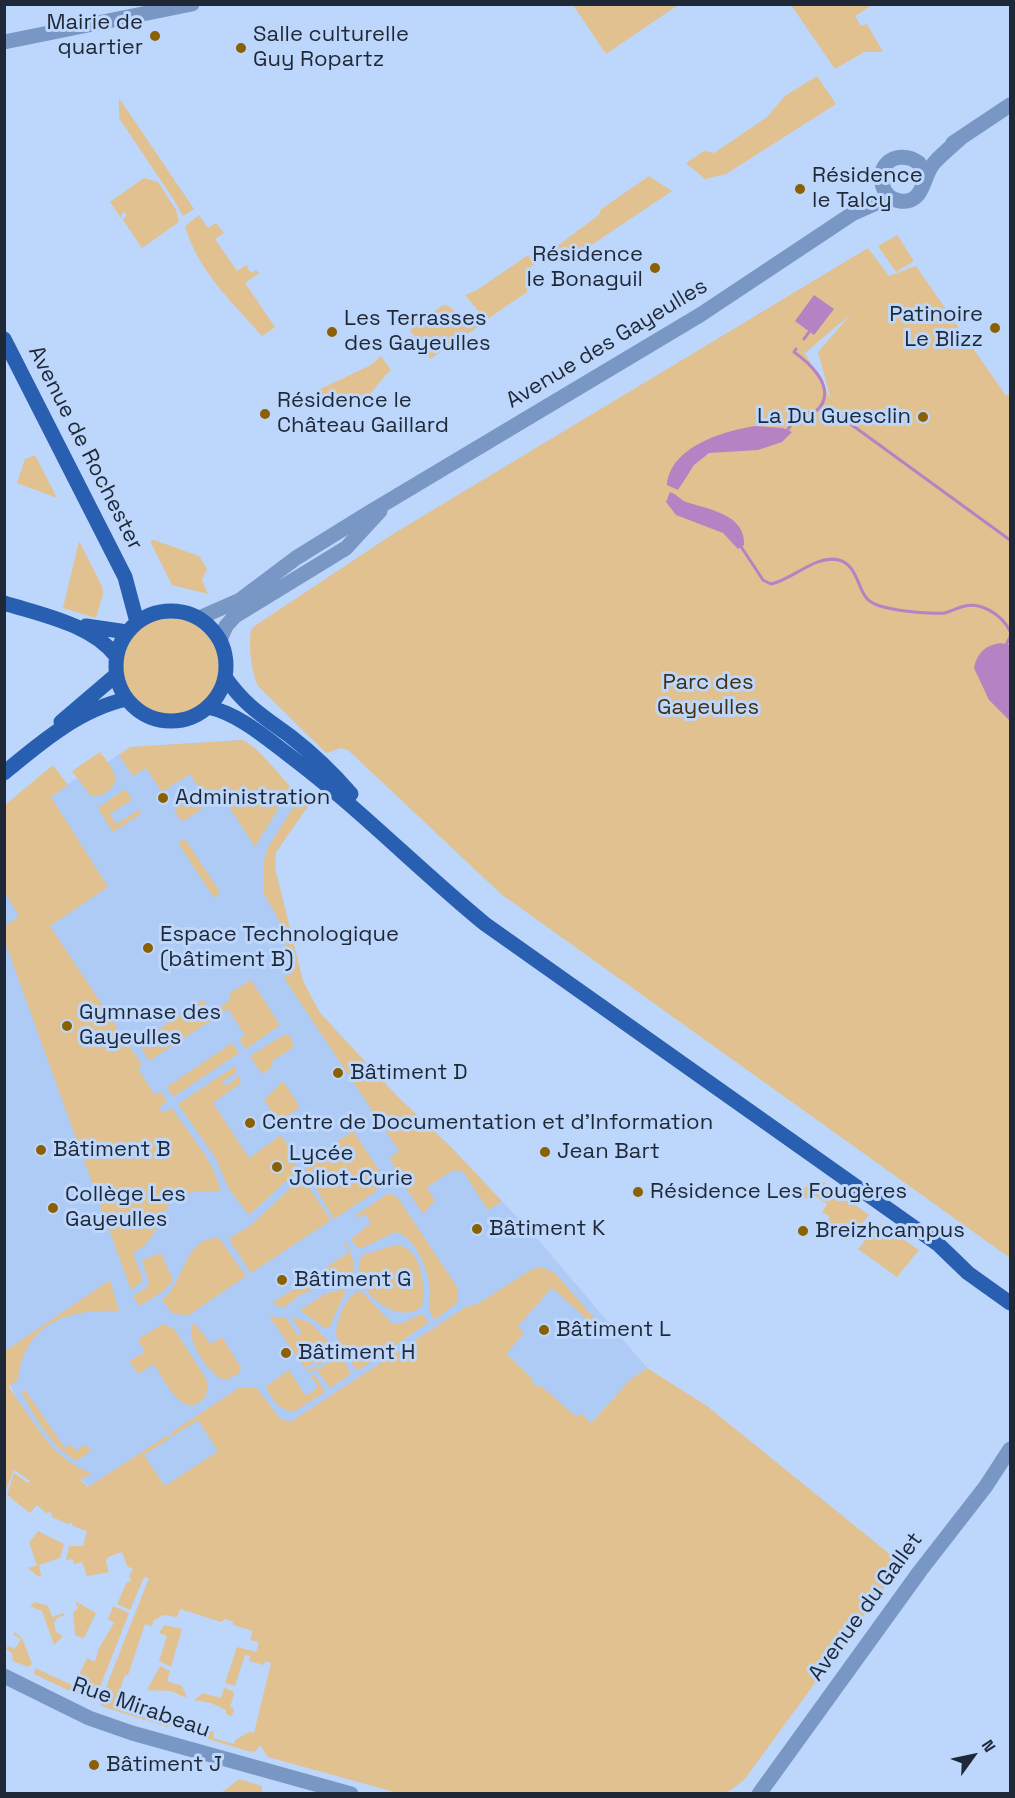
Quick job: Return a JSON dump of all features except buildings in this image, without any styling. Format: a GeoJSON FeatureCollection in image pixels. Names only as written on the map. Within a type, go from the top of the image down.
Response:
{"type":"FeatureCollection","features":[{"type":"Feature","properties":{"kind":"main road","name":"Avenue de Rochester"},"geometry":{"type":"LineString","coordinates":[[4,339],[124,577],[144,604],[155,613]]}},
{"type":"Feature","properties":{"kind":"main road","name":"Avenue de Rochester"},"geometry":{"type":"LineString","coordinates":[[124,577],[132,627]]}},
{"type":"Feature","properties":{"kind":"main road"},"geometry":{"type":"LineString","coordinates":[[4,603],[54,619],[106,631],[132,627],[155,613],[182,612],[199,618],[220,640],[226,664],[225,677],[216,698],[191,717],[171,721],[142,713],[127,699],[116,675],[116,656],[132,627]]}},
{"type":"Feature","properties":{"kind":"main road"},"geometry":{"type":"LineString","coordinates":[[54,619],[93,636],[108,645],[116,656]]}},
{"type":"Feature","properties":{"kind":"main road"},"geometry":{"type":"LineString","coordinates":[[49,736],[53,729],[116,675]]}},
{"type":"Feature","properties":{"kind":"main road"},"geometry":{"type":"LineString","coordinates":[[225,677],[244,702],[263,719],[289,735],[333,774],[373,823]]}},
{"type":"Feature","properties":{"kind":"main road"},"geometry":{"type":"LineString","coordinates":[[4,773],[49,736],[106,704],[127,699]]}},
{"type":"Feature","properties":{"kind":"main road"},"geometry":{"type":"LineString","coordinates":[[208,706],[230,713],[323,781],[485,924],[954,1257],[1011,1290]]}},
{"type":"Feature","properties":{"kind":"main road"},"geometry":{"type":"LineString","coordinates":[[954,1257],[968,1273],[1011,1304]]}},
{"type":"Feature","properties":{"kind":"street"},"geometry":{"type":"LineString","coordinates":[[4,42],[192,4]]}},
{"type":"Feature","properties":{"kind":"street","name":"Avenue des Gayeulles"},"geometry":{"type":"LineString","coordinates":[[852,214],[881,182],[883,170],[891,160],[903,157],[914,160],[928,155],[961,138],[1011,105]]}},
{"type":"Feature","properties":{"kind":"street","name":"Avenue des Gayeulles"},"geometry":{"type":"LineString","coordinates":[[199,618],[240,600],[296,558],[700,315],[852,214],[890,196],[902,201],[914,198],[922,190],[925,178],[934,163],[961,138]]}},
{"type":"Feature","properties":{"kind":"street"},"geometry":{"type":"LineString","coordinates":[[914,160],[922,167],[925,178]]}},
{"type":"Feature","properties":{"kind":"street"},"geometry":{"type":"LineString","coordinates":[[881,182],[890,196]]}},
{"type":"Feature","properties":{"kind":"street","name":"Avenue des Gayeulles"},"geometry":{"type":"LineString","coordinates":[[220,640],[226,626],[235,616],[346,548],[383,506]]}},
{"type":"Feature","properties":{"kind":"street","name":"Avenue du Gallet"},"geometry":{"type":"LineString","coordinates":[[759,1794],[1011,1449]]}},
{"type":"Feature","properties":{"kind":"street","name":"Rue Mirabeau"},"geometry":{"type":"LineString","coordinates":[[4,1676],[111,1726],[266,1772],[351,1794]]}},
{"type":"Feature","properties":{"kind":"street","name":"Rue Mirabeau"},"geometry":{"type":"LineString","coordinates":[[266,1772],[330,1794]]}},
{"type":"Feature","properties":{"kind":"shaded area"},"geometry":{"type":"Polygon","coordinates":[[[814,295],[834,309],[814,335],[795,321],[814,295]]]}},
{"type":"Feature","properties":{"kind":"shaded area"},"geometry":{"type":"Polygon","coordinates":[[[755,426],[783,428],[792,432],[782,442],[758,450],[709,453],[694,465],[678,490],[667,485],[670,472],[688,451],[714,437],[755,426]]]}},
{"type":"Feature","properties":{"kind":"shaded area"},"geometry":{"type":"Polygon","coordinates":[[[670,492],[686,502],[714,511],[732,520],[739,526],[744,545],[738,549],[723,533],[676,515],[666,502],[670,492]]]}},
{"type":"Feature","properties":{"kind":"shaded area"},"geometry":{"type":"Polygon","coordinates":[[[1001,643],[1010,645],[1010,721],[989,700],[974,668],[977,658],[983,651],[1001,643]]]}},
{"type":"Feature","properties":{"kind":"shaded area","name":"Lycée Joliot-Curie"},"geometry":{"type":"Polygon","coordinates":[[[242,740],[309,805],[276,852],[275,868],[303,981],[320,1013],[397,1096],[451,1147],[536,1237],[647,1368],[630,1380],[589,1425],[158,1548],[32,1436],[5,1372],[5,827],[105,759],[108,762],[130,747],[242,740]]]}},
{"type":"Feature","properties":{"kind":"green space"},"geometry":{"type":"Polygon","coordinates":[[[573,5],[678,5],[606,54],[573,5]]]}},
{"type":"Feature","properties":{"kind":"green space"},"geometry":{"type":"Polygon","coordinates":[[[791,5],[872,5],[855,16],[861,26],[867,24],[883,52],[864,52],[835,69],[791,5]]]}},
{"type":"Feature","properties":{"kind":"green space"},"geometry":{"type":"Polygon","coordinates":[[[817,76],[836,104],[726,174],[705,179],[686,163],[704,151],[714,153],[767,117],[785,96],[817,76]]]}},
{"type":"Feature","properties":{"kind":"green space"},"geometry":{"type":"Polygon","coordinates":[[[119,98],[194,209],[183,216],[119,118],[119,98]]]}},
{"type":"Feature","properties":{"kind":"green space"},"geometry":{"type":"Polygon","coordinates":[[[649,176],[672,191],[566,262],[556,247],[600,214],[600,210],[649,176]]]}},
{"type":"Feature","properties":{"kind":"green space"},"geometry":{"type":"Polygon","coordinates":[[[144,178],[158,182],[176,210],[179,222],[142,248],[123,220],[127,214],[122,212],[121,218],[110,202],[144,178]]]}},
{"type":"Feature","properties":{"kind":"green space"},"geometry":{"type":"Polygon","coordinates":[[[199,215],[208,228],[216,223],[224,233],[215,239],[237,271],[246,265],[251,273],[256,270],[259,273],[245,283],[275,327],[262,336],[217,285],[198,257],[185,226],[199,215]]]}},
{"type":"Feature","properties":{"kind":"green space"},"geometry":{"type":"Polygon","coordinates":[[[897,235],[914,261],[896,272],[878,246],[897,235]]]}},
{"type":"Feature","properties":{"kind":"green space","name":"Parc des Gayeulles"},"geometry":{"type":"Polygon","coordinates":[[[868,248],[889,276],[916,266],[1006,396],[1010,393],[1010,1258],[501,894],[348,750],[341,748],[326,753],[259,687],[251,657],[250,638],[253,627],[393,534],[868,248]],[[851,314],[805,353],[831,400],[818,352],[851,314]]]}},
{"type":"Feature","properties":{"kind":"green space"},"geometry":{"type":"Polygon","coordinates":[[[528,255],[535,264],[527,269],[527,292],[486,320],[465,295],[477,290],[528,255]]]}},
{"type":"Feature","properties":{"kind":"green space"},"geometry":{"type":"Polygon","coordinates":[[[443,305],[466,319],[471,317],[478,327],[430,359],[410,330],[443,305]]]}},
{"type":"Feature","properties":{"kind":"green space"},"geometry":{"type":"Polygon","coordinates":[[[381,356],[391,370],[362,402],[355,406],[337,409],[314,392],[371,365],[381,356]]]}},
{"type":"Feature","properties":{"kind":"green space"},"geometry":{"type":"Polygon","coordinates":[[[35,455],[57,498],[17,483],[25,459],[35,455]]]}},
{"type":"Feature","properties":{"kind":"green space"},"geometry":{"type":"Polygon","coordinates":[[[154,540],[199,556],[207,569],[202,580],[208,594],[172,585],[150,541],[154,540]]]}},
{"type":"Feature","properties":{"kind":"green space"},"geometry":{"type":"Polygon","coordinates":[[[79,541],[102,586],[103,594],[96,618],[63,608],[79,541]]]}},
{"type":"Feature","properties":{"kind":"green space"},"geometry":{"type":"Polygon","coordinates":[[[171,616],[199,624],[213,638],[221,666],[213,694],[199,708],[171,716],[143,708],[129,694],[121,666],[129,638],[143,624],[171,616]]]}},
{"type":"Feature","properties":{"kind":"green space"},"geometry":{"type":"Polygon","coordinates":[[[242,740],[261,754],[291,787],[255,847],[222,796],[182,822],[174,810],[201,791],[190,774],[162,792],[146,768],[133,776],[119,755],[130,747],[242,740]]]}},
{"type":"Feature","properties":{"kind":"green space"},"geometry":{"type":"Polygon","coordinates":[[[100,752],[113,771],[115,781],[105,793],[91,796],[72,771],[100,752]]]}},
{"type":"Feature","properties":{"kind":"green space"},"geometry":{"type":"Polygon","coordinates":[[[53,765],[68,785],[51,797],[108,887],[50,926],[142,1065],[138,1069],[155,1095],[161,1092],[167,1101],[159,1108],[163,1113],[172,1108],[201,1149],[214,1171],[220,1192],[197,1192],[182,1195],[171,1202],[146,1244],[133,1253],[143,1280],[131,1290],[5,942],[5,926],[19,916],[5,893],[5,805],[53,765]]]}},
{"type":"Feature","properties":{"kind":"green space"},"geometry":{"type":"Polygon","coordinates":[[[125,789],[132,800],[110,814],[116,824],[139,810],[141,814],[113,832],[98,808],[125,789]]]}},
{"type":"Feature","properties":{"kind":"green space"},"geometry":{"type":"Polygon","coordinates":[[[300,796],[309,805],[276,852],[275,868],[303,981],[320,1013],[397,1096],[451,1147],[502,1201],[488,1210],[462,1170],[457,1173],[455,1169],[427,1187],[435,1201],[423,1214],[389,1158],[399,1151],[284,978],[293,972],[278,918],[264,894],[264,861],[267,849],[300,796]]]}},
{"type":"Feature","properties":{"kind":"green space"},"geometry":{"type":"Polygon","coordinates":[[[185,839],[220,892],[214,898],[178,843],[185,839]]]}},
{"type":"Feature","properties":{"kind":"green space"},"geometry":{"type":"Polygon","coordinates":[[[251,980],[280,1025],[246,1049],[239,1039],[245,1035],[228,1009],[222,1013],[219,1008],[230,1000],[230,993],[251,980]]]}},
{"type":"Feature","properties":{"kind":"green space"},"geometry":{"type":"Polygon","coordinates":[[[203,1000],[215,1018],[149,1061],[138,1043],[203,1000]]]}},
{"type":"Feature","properties":{"kind":"green space"},"geometry":{"type":"Polygon","coordinates":[[[285,1034],[291,1037],[294,1047],[271,1062],[273,1066],[262,1074],[250,1056],[285,1034]]]}},
{"type":"Feature","properties":{"kind":"green space"},"geometry":{"type":"Polygon","coordinates":[[[232,1043],[239,1053],[173,1097],[167,1087],[232,1043]]]}},
{"type":"Feature","properties":{"kind":"green space"},"geometry":{"type":"Polygon","coordinates":[[[235,1066],[237,1072],[222,1082],[226,1086],[239,1076],[241,1083],[213,1103],[249,1158],[281,1135],[293,1154],[297,1171],[249,1215],[229,1189],[215,1157],[178,1104],[235,1066]]]}},
{"type":"Feature","properties":{"kind":"green space"},"geometry":{"type":"Polygon","coordinates":[[[283,1081],[300,1107],[286,1117],[282,1126],[264,1100],[283,1081]]]}},
{"type":"Feature","properties":{"kind":"green space"},"geometry":{"type":"Polygon","coordinates":[[[353,1131],[381,1173],[382,1183],[375,1192],[334,1219],[305,1170],[324,1150],[353,1131]]]}},
{"type":"Feature","properties":{"kind":"green space"},"geometry":{"type":"Polygon","coordinates":[[[824,1182],[869,1215],[847,1241],[824,1225],[830,1217],[822,1212],[827,1204],[811,1193],[806,1199],[800,1194],[808,1184],[824,1182]]]}},
{"type":"Feature","properties":{"kind":"green space"},"geometry":{"type":"Polygon","coordinates":[[[296,1183],[310,1189],[331,1220],[251,1273],[230,1241],[231,1237],[250,1226],[296,1183]]]}},
{"type":"Feature","properties":{"kind":"green space"},"geometry":{"type":"Polygon","coordinates":[[[389,1193],[398,1198],[457,1287],[458,1302],[436,1319],[430,1311],[429,1283],[424,1265],[409,1240],[395,1232],[362,1248],[357,1247],[351,1239],[371,1223],[365,1214],[358,1218],[356,1215],[389,1193]]]}},
{"type":"Feature","properties":{"kind":"green space"},"geometry":{"type":"Polygon","coordinates":[[[879,1223],[919,1250],[897,1277],[858,1249],[879,1223]]]}},
{"type":"Feature","properties":{"kind":"green space"},"geometry":{"type":"Polygon","coordinates":[[[219,1238],[246,1276],[189,1315],[173,1314],[162,1300],[176,1283],[186,1262],[199,1244],[207,1239],[219,1238]]]}},
{"type":"Feature","properties":{"kind":"green space"},"geometry":{"type":"Polygon","coordinates":[[[346,1242],[353,1260],[354,1279],[320,1287],[317,1274],[349,1252],[344,1244],[346,1242]]]}},
{"type":"Feature","properties":{"kind":"green space"},"geometry":{"type":"Polygon","coordinates":[[[395,1245],[411,1252],[420,1268],[423,1288],[422,1306],[412,1312],[400,1312],[388,1308],[376,1300],[360,1278],[359,1266],[363,1255],[395,1245]]]}},
{"type":"Feature","properties":{"kind":"green space"},"geometry":{"type":"Polygon","coordinates":[[[161,1253],[173,1280],[164,1291],[139,1306],[133,1296],[146,1288],[149,1282],[142,1260],[161,1253]]]}},
{"type":"Feature","properties":{"kind":"green space"},"geometry":{"type":"Polygon","coordinates":[[[542,1267],[555,1273],[602,1327],[597,1328],[552,1288],[517,1327],[524,1333],[506,1354],[533,1379],[531,1381],[537,1387],[540,1385],[576,1417],[581,1413],[591,1423],[630,1380],[647,1368],[707,1406],[902,1564],[744,1780],[725,1794],[398,1793],[268,1757],[260,1745],[256,1751],[251,1752],[195,1735],[190,1728],[192,1724],[194,1727],[214,1732],[213,1738],[234,1744],[235,1740],[249,1732],[254,1733],[271,1663],[265,1661],[264,1665],[249,1661],[250,1656],[245,1655],[235,1686],[225,1683],[237,1647],[256,1652],[259,1642],[250,1640],[253,1631],[233,1625],[233,1622],[225,1619],[221,1622],[180,1609],[177,1617],[164,1615],[154,1620],[150,1630],[151,1626],[145,1624],[128,1675],[125,1675],[119,1692],[125,1694],[131,1707],[130,1712],[153,1720],[155,1714],[175,1721],[174,1724],[167,1727],[101,1706],[101,1700],[149,1578],[144,1577],[130,1610],[117,1604],[127,1582],[132,1581],[129,1577],[133,1569],[127,1566],[122,1552],[108,1557],[106,1562],[109,1572],[87,1576],[82,1562],[74,1564],[73,1559],[66,1560],[69,1546],[83,1546],[87,1531],[73,1526],[71,1522],[68,1524],[52,1517],[51,1512],[46,1513],[37,1505],[30,1513],[7,1495],[14,1473],[28,1483],[30,1481],[14,1470],[5,1492],[5,1351],[110,1280],[119,1311],[82,1313],[52,1323],[39,1332],[29,1344],[22,1360],[18,1380],[9,1386],[40,1432],[55,1449],[71,1463],[92,1473],[80,1480],[88,1487],[168,1435],[170,1438],[144,1455],[165,1486],[218,1451],[198,1420],[173,1436],[171,1433],[240,1387],[256,1387],[281,1420],[292,1421],[466,1307],[479,1303],[532,1269],[542,1267]]]}},
{"type":"Feature","properties":{"kind":"green space"},"geometry":{"type":"Polygon","coordinates":[[[311,1278],[315,1289],[300,1295],[283,1308],[272,1303],[311,1278]]]}},
{"type":"Feature","properties":{"kind":"green space"},"geometry":{"type":"Polygon","coordinates":[[[347,1288],[329,1328],[323,1327],[300,1310],[325,1294],[347,1288]]]}},
{"type":"Feature","properties":{"kind":"green space"},"geometry":{"type":"Polygon","coordinates":[[[358,1291],[364,1294],[392,1323],[402,1323],[422,1314],[429,1322],[359,1370],[355,1368],[343,1350],[336,1332],[345,1305],[358,1291]]]}},
{"type":"Feature","properties":{"kind":"green space"},"geometry":{"type":"Polygon","coordinates":[[[269,1316],[286,1318],[298,1336],[302,1333],[291,1317],[309,1322],[339,1353],[319,1365],[316,1361],[305,1368],[269,1316]]]}},
{"type":"Feature","properties":{"kind":"green space"},"geometry":{"type":"Polygon","coordinates":[[[194,1323],[211,1344],[222,1337],[241,1368],[239,1373],[226,1380],[220,1378],[206,1365],[192,1337],[191,1329],[194,1323]]]}},
{"type":"Feature","properties":{"kind":"green space"},"geometry":{"type":"Polygon","coordinates":[[[163,1324],[174,1329],[205,1377],[208,1385],[206,1395],[198,1403],[190,1405],[176,1397],[154,1364],[138,1374],[129,1361],[145,1352],[138,1339],[163,1324]]]}},
{"type":"Feature","properties":{"kind":"green space"},"geometry":{"type":"Polygon","coordinates":[[[341,1355],[351,1374],[330,1388],[316,1369],[309,1373],[307,1371],[316,1366],[319,1369],[341,1355]]]}},
{"type":"Feature","properties":{"kind":"green space"},"geometry":{"type":"Polygon","coordinates":[[[289,1370],[306,1396],[318,1387],[311,1376],[314,1374],[325,1392],[295,1411],[281,1407],[273,1400],[266,1386],[289,1370]]]}},
{"type":"Feature","properties":{"kind":"green space"},"geometry":{"type":"Polygon","coordinates":[[[25,1390],[65,1448],[71,1444],[76,1451],[82,1446],[89,1447],[91,1451],[76,1461],[59,1448],[44,1431],[32,1412],[22,1392],[25,1390]]]}},
{"type":"Feature","properties":{"kind":"green space"},"geometry":{"type":"Polygon","coordinates":[[[38,1531],[64,1544],[60,1558],[39,1565],[41,1575],[39,1577],[28,1568],[37,1565],[29,1543],[38,1531]]]}},
{"type":"Feature","properties":{"kind":"green space"},"geometry":{"type":"Polygon","coordinates":[[[75,1601],[96,1613],[84,1638],[76,1636],[73,1613],[78,1608],[75,1601]]]}},
{"type":"Feature","properties":{"kind":"green space"},"geometry":{"type":"Polygon","coordinates":[[[35,1602],[48,1606],[52,1617],[64,1613],[64,1616],[58,1617],[54,1623],[56,1632],[63,1636],[54,1645],[42,1611],[30,1606],[35,1602]]]}},
{"type":"Feature","properties":{"kind":"green space"},"geometry":{"type":"Polygon","coordinates":[[[113,1606],[129,1613],[96,1697],[91,1701],[34,1674],[35,1668],[74,1686],[87,1658],[95,1662],[99,1648],[114,1623],[108,1619],[113,1606]]]}},
{"type":"Feature","properties":{"kind":"green space"},"geometry":{"type":"Polygon","coordinates":[[[164,1625],[182,1629],[171,1667],[159,1661],[167,1636],[159,1633],[164,1625]]]}},
{"type":"Feature","properties":{"kind":"green space"},"geometry":{"type":"Polygon","coordinates":[[[15,1632],[22,1638],[32,1664],[28,1667],[13,1661],[12,1653],[6,1649],[8,1646],[15,1649],[21,1639],[13,1635],[15,1632]]]}},
{"type":"Feature","properties":{"kind":"green space"},"geometry":{"type":"Polygon","coordinates":[[[160,1666],[170,1671],[167,1681],[182,1686],[187,1698],[171,1691],[147,1690],[160,1666]]]}},
{"type":"Feature","properties":{"kind":"green space"},"geometry":{"type":"Polygon","coordinates":[[[224,1688],[233,1691],[234,1694],[230,1707],[234,1709],[232,1716],[226,1714],[226,1710],[211,1703],[194,1700],[203,1693],[221,1698],[224,1688]]]}},
{"type":"Feature","properties":{"kind":"green space"},"geometry":{"type":"Polygon","coordinates":[[[239,1779],[262,1786],[262,1793],[221,1793],[239,1779]]]}},
{"type":"Feature","properties":{"kind":"waterway"},"geometry":{"type":"LineString","coordinates":[[804,339],[809,332]]}},
{"type":"Feature","properties":{"kind":"waterway"},"geometry":{"type":"LineString","coordinates":[[786,432],[799,414],[818,409],[825,395],[817,373],[794,352],[796,349]]}},
{"type":"Feature","properties":{"kind":"waterway"},"geometry":{"type":"LineString","coordinates":[[830,409],[1010,540]]}},
{"type":"Feature","properties":{"kind":"waterway"},"geometry":{"type":"LineString","coordinates":[[740,545],[763,580],[771,584],[813,564],[830,559],[839,560],[849,566],[865,596],[875,604],[898,610],[933,613],[944,613],[968,605],[983,607],[1002,620],[1010,631]]}},
{"type":"Feature","properties":{"kind":"waterway"},"geometry":{"type":"LineString","coordinates":[[1005,647],[1010,637]]}},
{"type":"Feature","properties":{"kind":"place","name":"Mairie de quartier"},"geometry":{"type":"Point","coordinates":[155,36]}},
{"type":"Feature","properties":{"kind":"place","name":"Salle culturelle Guy Ropartz"},"geometry":{"type":"Point","coordinates":[241,48]}},
{"type":"Feature","properties":{"kind":"place","name":"Résidence le Talcy"},"geometry":{"type":"Point","coordinates":[800,189]}},
{"type":"Feature","properties":{"kind":"place","name":"Résidence le Bonaguil"},"geometry":{"type":"Point","coordinates":[655,268]}},
{"type":"Feature","properties":{"kind":"place","name":"Patinoire Le Blizz"},"geometry":{"type":"Point","coordinates":[995,328]}},
{"type":"Feature","properties":{"kind":"place","name":"Les Terrasses des Gayeulles"},"geometry":{"type":"Point","coordinates":[332,332]}},
{"type":"Feature","properties":{"kind":"place","name":"Résidence le Château Gaillard"},"geometry":{"type":"Point","coordinates":[265,414]}},
{"type":"Feature","properties":{"kind":"place","name":"La Du Guesclin"},"geometry":{"type":"Point","coordinates":[923,417]}},
{"type":"Feature","properties":{"kind":"place","name":"Administration"},"geometry":{"type":"Point","coordinates":[163,798]}},
{"type":"Feature","properties":{"kind":"place","name":"Espace Technologique (bâtiment B)"},"geometry":{"type":"Point","coordinates":[148,948]}},
{"type":"Feature","properties":{"kind":"place","name":"Gymnase des Gayeulles"},"geometry":{"type":"Point","coordinates":[67,1026]}},
{"type":"Feature","properties":{"kind":"place","name":"Bâtiment D"},"geometry":{"type":"Point","coordinates":[338,1073]}},
{"type":"Feature","properties":{"kind":"place","name":"Centre de Documentation et d'Information"},"geometry":{"type":"Point","coordinates":[250,1123]}},
{"type":"Feature","properties":{"kind":"place","name":"Bâtiment B"},"geometry":{"type":"Point","coordinates":[41,1150]}},
{"type":"Feature","properties":{"kind":"place","name":"Jean Bart"},"geometry":{"type":"Point","coordinates":[545,1152]}},
{"type":"Feature","properties":{"kind":"place","name":"Lycée Joliot-Curie"},"geometry":{"type":"Point","coordinates":[277,1167]}},
{"type":"Feature","properties":{"kind":"place","name":"Résidence Les Fougères"},"geometry":{"type":"Point","coordinates":[638,1192]}},
{"type":"Feature","properties":{"kind":"place","name":"Collège Les Gayeulles"},"geometry":{"type":"Point","coordinates":[53,1208]}},
{"type":"Feature","properties":{"kind":"place","name":"Bâtiment K"},"geometry":{"type":"Point","coordinates":[477,1229]}},
{"type":"Feature","properties":{"kind":"place","name":"Breizhcampus"},"geometry":{"type":"Point","coordinates":[803,1231]}},
{"type":"Feature","properties":{"kind":"place","name":"Bâtiment G"},"geometry":{"type":"Point","coordinates":[282,1280]}},
{"type":"Feature","properties":{"kind":"place","name":"Bâtiment L"},"geometry":{"type":"Point","coordinates":[544,1330]}},
{"type":"Feature","properties":{"kind":"place","name":"Bâtiment H"},"geometry":{"type":"Point","coordinates":[286,1353]}},
{"type":"Feature","properties":{"kind":"place","name":"Bâtiment J"},"geometry":{"type":"Point","coordinates":[94,1765]}}]}
